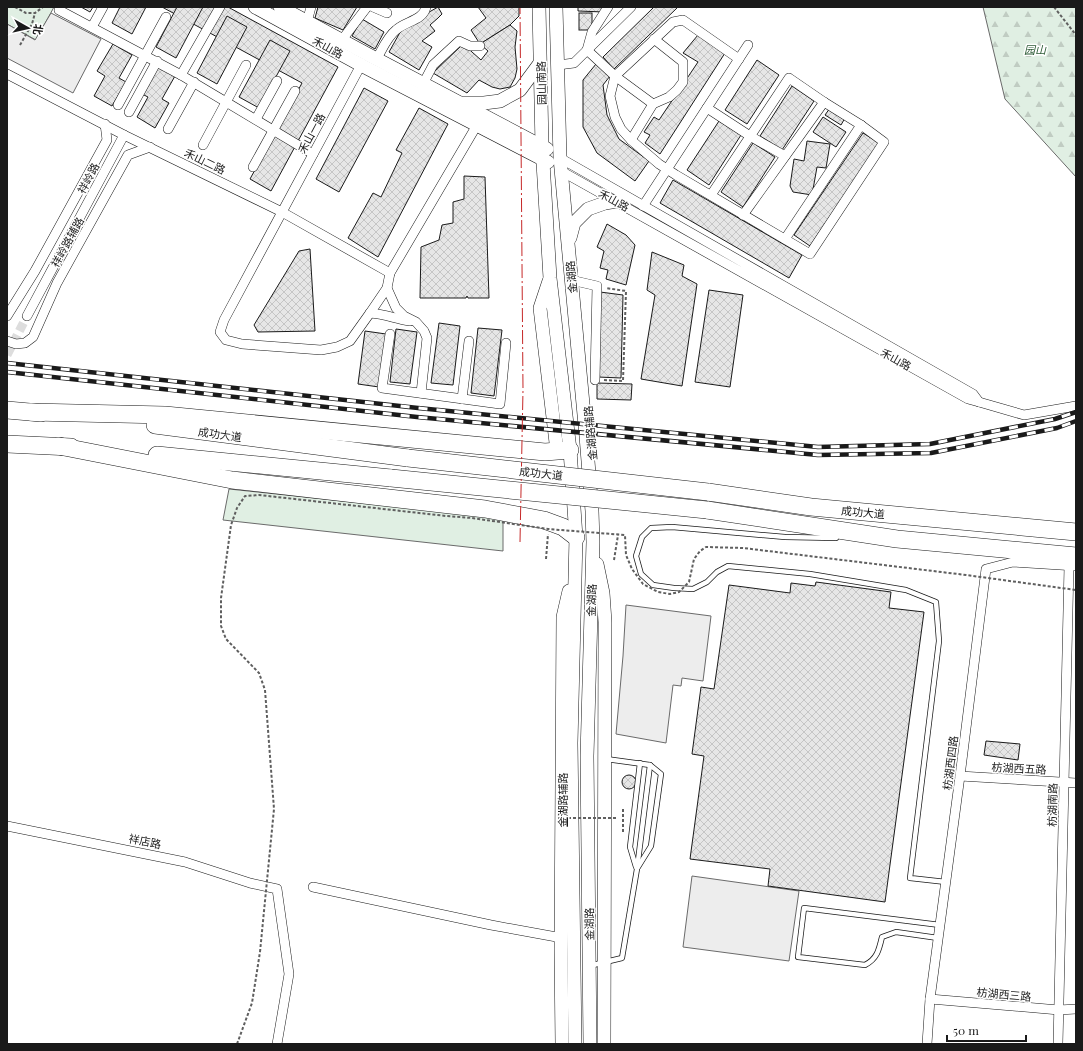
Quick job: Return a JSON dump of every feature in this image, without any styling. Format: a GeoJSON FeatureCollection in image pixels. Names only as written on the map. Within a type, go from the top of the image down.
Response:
{"type":"FeatureCollection","features":[{"type":"Feature","properties":{"kind":"highway","name":"成功大道"},"geometry":{"type":"LineString","coordinates":[[7,410],[155,425],[408,458],[708,492],[811,508],[1076,532]]}},
{"type":"Feature","properties":{"kind":"highway"},"geometry":{"type":"LineString","coordinates":[[31,412],[165,415],[537,451],[563,450]]}},
{"type":"Feature","properties":{"kind":"highway","name":"成功大道"},"geometry":{"type":"LineString","coordinates":[[7,444],[59,446],[707,510],[897,539],[1074,563]]}},
{"type":"Feature","properties":{"kind":"highway"},"geometry":{"type":"LineString","coordinates":[[59,446],[232,480],[485,509],[544,520],[563,527],[576,537]]}},
{"type":"Feature","properties":{"kind":"main road","name":"禾山路"},"geometry":{"type":"LineString","coordinates":[[255,7],[542,159],[561,164]]}},
{"type":"Feature","properties":{"kind":"main road","name":"禾山路"},"geometry":{"type":"LineString","coordinates":[[280,7],[376,60],[542,146],[561,164]]}},
{"type":"Feature","properties":{"kind":"main road","name":"园山南路"},"geometry":{"type":"LineString","coordinates":[[539,7],[542,159]]}},
{"type":"Feature","properties":{"kind":"main road","name":"园山南路"},"geometry":{"type":"LineString","coordinates":[[556,7],[561,164]]}},
{"type":"Feature","properties":{"kind":"main road"},"geometry":{"type":"LineString","coordinates":[[460,103],[500,101],[520,90],[540,63]]}},
{"type":"Feature","properties":{"kind":"main road","name":"金湖路"},"geometry":{"type":"LineString","coordinates":[[542,159],[563,450],[576,537],[571,743],[575,1044]]}},
{"type":"Feature","properties":{"kind":"main road","name":"金湖路"},"geometry":{"type":"LineString","coordinates":[[561,164],[592,510],[593,542],[587,756],[590,1044]]}},
{"type":"Feature","properties":{"kind":"main road"},"geometry":{"type":"LineString","coordinates":[[568,244],[574,223],[588,209],[605,202],[617,202]]}},
{"type":"Feature","properties":{"kind":"main road"},"geometry":{"type":"LineString","coordinates":[[593,542],[603,593],[605,622],[604,1044]]}},
{"type":"Feature","properties":{"kind":"main road","name":"金湖路辅路"},"geometry":{"type":"LineString","coordinates":[[562,1044],[563,617],[575,558]]}},
{"type":"Feature","properties":{"kind":"main road"},"geometry":{"type":"LineString","coordinates":[[587,756],[604,759]]}},
{"type":"Feature","properties":{"kind":"street"},"geometry":{"type":"LineString","coordinates":[[60,7],[59,10],[157,61],[313,154]]}},
{"type":"Feature","properties":{"kind":"street"},"geometry":{"type":"LineString","coordinates":[[92,27],[103,7]]}},
{"type":"Feature","properties":{"kind":"street"},"geometry":{"type":"LineString","coordinates":[[181,75],[220,7]]}},
{"type":"Feature","properties":{"kind":"street"},"geometry":{"type":"LineString","coordinates":[[305,7],[307,22]]}},
{"type":"Feature","properties":{"kind":"street"},"geometry":{"type":"LineString","coordinates":[[307,22],[311,7]]}},
{"type":"Feature","properties":{"kind":"street"},"geometry":{"type":"LineString","coordinates":[[342,41],[367,7]]}},
{"type":"Feature","properties":{"kind":"street"},"geometry":{"type":"LineString","coordinates":[[373,7],[387,13]]}},
{"type":"Feature","properties":{"kind":"street"},"geometry":{"type":"LineString","coordinates":[[376,60],[396,29],[420,16],[426,7]]}},
{"type":"Feature","properties":{"kind":"street"},"geometry":{"type":"LineString","coordinates":[[587,50],[592,32],[608,7]]}},
{"type":"Feature","properties":{"kind":"street"},"geometry":{"type":"LineString","coordinates":[[558,65],[574,63],[630,7]]}},
{"type":"Feature","properties":{"kind":"street"},"geometry":{"type":"LineString","coordinates":[[118,105],[166,17]]}},
{"type":"Feature","properties":{"kind":"street"},"geometry":{"type":"LineString","coordinates":[[711,195],[789,78],[861,125],[884,142],[810,254],[667,169],[631,140],[621,129],[615,117],[610,96],[615,76],[672,22],[683,20],[739,59]]}},
{"type":"Feature","properties":{"kind":"street"},"geometry":{"type":"LineString","coordinates":[[631,140],[653,104],[669,97],[683,82],[683,62],[654,39]]}},
{"type":"Feature","properties":{"kind":"street"},"geometry":{"type":"LineString","coordinates":[[423,84],[433,65],[460,41],[470,46],[480,46]]}},
{"type":"Feature","properties":{"kind":"street"},"geometry":{"type":"LineString","coordinates":[[643,206],[748,45]]}},
{"type":"Feature","properties":{"kind":"street"},"geometry":{"type":"LineString","coordinates":[[587,50],[615,76],[653,104]]}},
{"type":"Feature","properties":{"kind":"street"},"geometry":{"type":"LineString","coordinates":[[128,112],[157,61]]}},
{"type":"Feature","properties":{"kind":"street","name":"禾山一路"},"geometry":{"type":"LineString","coordinates":[[361,64],[224,320],[220,332],[226,340],[242,344],[321,350],[337,347],[350,341],[370,313]]}},
{"type":"Feature","properties":{"kind":"street"},"geometry":{"type":"LineString","coordinates":[[202,145],[246,65]]}},
{"type":"Feature","properties":{"kind":"street","name":"禾山二路"},"geometry":{"type":"LineString","coordinates":[[7,74],[124,135],[282,212],[390,273]]}},
{"type":"Feature","properties":{"kind":"street"},"geometry":{"type":"LineString","coordinates":[[256,119],[277,81]]}},
{"type":"Feature","properties":{"kind":"street"},"geometry":{"type":"LineString","coordinates":[[168,129],[194,82]]}},
{"type":"Feature","properties":{"kind":"street"},"geometry":{"type":"LineString","coordinates":[[253,167],[294,91]]}},
{"type":"Feature","properties":{"kind":"street"},"geometry":{"type":"LineString","coordinates":[[743,215],[824,102]]}},
{"type":"Feature","properties":{"kind":"street"},"geometry":{"type":"LineString","coordinates":[[707,108],[750,136],[785,156]]}},
{"type":"Feature","properties":{"kind":"street","name":"祥岭路辅路"},"geometry":{"type":"LineString","coordinates":[[7,316],[35,272],[107,140],[105,124]]}},
{"type":"Feature","properties":{"kind":"street"},"geometry":{"type":"LineString","coordinates":[[370,313],[387,288],[390,273],[477,125]]}},
{"type":"Feature","properties":{"kind":"street"},"geometry":{"type":"LineString","coordinates":[[785,239],[861,125]]}},
{"type":"Feature","properties":{"kind":"street","name":"祥岭路"},"geometry":{"type":"LineString","coordinates":[[27,316],[124,135]]}},
{"type":"Feature","properties":{"kind":"street","name":"祥岭路辅路"},"geometry":{"type":"LineString","coordinates":[[7,341],[16,344],[25,343],[33,337],[57,283],[128,155],[150,147]]}},
{"type":"Feature","properties":{"kind":"street","name":"禾山路"},"geometry":{"type":"LineString","coordinates":[[561,164],[617,202],[973,398]]}},
{"type":"Feature","properties":{"kind":"street","name":"禾山路"},"geometry":{"type":"LineString","coordinates":[[561,164],[643,206],[973,398]]}},
{"type":"Feature","properties":{"kind":"street"},"geometry":{"type":"LineString","coordinates":[[571,280],[596,286],[596,380]]}},
{"type":"Feature","properties":{"kind":"street"},"geometry":{"type":"LineString","coordinates":[[387,288],[396,308],[404,316],[416,322],[424,331],[427,338],[422,393]]}},
{"type":"Feature","properties":{"kind":"street"},"geometry":{"type":"LineString","coordinates":[[370,313],[382,313],[402,320],[416,322]]}},
{"type":"Feature","properties":{"kind":"street"},"geometry":{"type":"LineString","coordinates":[[390,334],[382,388],[500,404],[506,343]]}},
{"type":"Feature","properties":{"kind":"street"},"geometry":{"type":"LineString","coordinates":[[462,399],[469,341]]}},
{"type":"Feature","properties":{"kind":"street"},"geometry":{"type":"LineString","coordinates":[[973,398],[1024,415],[1076,406]]}},
{"type":"Feature","properties":{"kind":"street","name":"枋湖西四路"},"geometry":{"type":"LineString","coordinates":[[927,1044],[930,1000],[986,568],[1013,562],[1074,563]]}},
{"type":"Feature","properties":{"kind":"street","name":"枋湖南路"},"geometry":{"type":"LineString","coordinates":[[1058,1044],[1064,783],[1074,563]]}},
{"type":"Feature","properties":{"kind":"street","name":"枋湖西五路"},"geometry":{"type":"LineString","coordinates":[[960,776],[1076,783]]}},
{"type":"Feature","properties":{"kind":"street","name":"祥店路"},"geometry":{"type":"LineString","coordinates":[[7,826],[185,862],[250,883],[277,889],[289,974],[277,1044]]}},
{"type":"Feature","properties":{"kind":"street"},"geometry":{"type":"LineString","coordinates":[[313,887],[491,925],[562,938]]}},
{"type":"Feature","properties":{"kind":"street","name":"枋湖西三路"},"geometry":{"type":"LineString","coordinates":[[930,1000],[1059,1010],[1076,1009]]}},
{"type":"Feature","properties":{"kind":"lane"},"geometry":{"type":"LineString","coordinates":[[845,538],[785,537],[672,527],[651,528],[642,537],[636,556],[641,574],[653,585],[693,589],[707,582],[716,572],[728,566],[810,574],[906,590],[936,602],[939,641],[910,878],[946,882]]}},
{"type":"Feature","properties":{"kind":"lane"},"geometry":{"type":"LineString","coordinates":[[852,538],[897,539]]}},
{"type":"Feature","properties":{"kind":"lane"},"geometry":{"type":"LineString","coordinates":[[604,759],[650,765],[661,774],[651,846],[637,869]]}},
{"type":"Feature","properties":{"kind":"lane"},"geometry":{"type":"LineString","coordinates":[[637,869],[630,847],[640,763]]}},
{"type":"Feature","properties":{"kind":"lane"},"geometry":{"type":"LineString","coordinates":[[589,967],[622,958],[637,869],[650,765]]}},
{"type":"Feature","properties":{"kind":"lane"},"geometry":{"type":"LineString","coordinates":[[938,938],[896,932],[882,937],[878,951],[872,962],[865,965],[798,957],[804,908],[940,925]]}},
{"type":"Feature","properties":{"kind":"path"},"geometry":{"type":"LineString","coordinates":[[15,7],[26,13],[35,13],[43,7]]}},
{"type":"Feature","properties":{"kind":"path"},"geometry":{"type":"LineString","coordinates":[[1054,7],[1076,35]]}},
{"type":"Feature","properties":{"kind":"path"},"geometry":{"type":"LineString","coordinates":[[20,45],[32,24],[35,13]]}},
{"type":"Feature","properties":{"kind":"path"},"geometry":{"type":"LineString","coordinates":[[596,286],[626,291],[623,381],[596,380]]}},
{"type":"Feature","properties":{"kind":"path"},"geometry":{"type":"LineString","coordinates":[[237,1044],[252,1003],[260,952],[274,810],[265,690],[259,674],[226,639],[221,626],[221,598],[231,525],[237,508],[245,496],[259,495],[472,518],[548,529],[625,535],[626,555],[632,569],[643,584],[658,592],[670,594],[679,592],[689,582],[694,559],[700,551],[706,547],[751,549],[1076,590]]}},
{"type":"Feature","properties":{"kind":"path"},"geometry":{"type":"LineString","coordinates":[[546,559],[548,529]]}},
{"type":"Feature","properties":{"kind":"path"},"geometry":{"type":"LineString","coordinates":[[614,560],[618,535]]}},
{"type":"Feature","properties":{"kind":"path"},"geometry":{"type":"LineString","coordinates":[[623,809],[623,835]]}},
{"type":"Feature","properties":{"kind":"path"},"geometry":{"type":"LineString","coordinates":[[558,818],[616,818]]}},
{"type":"Feature","properties":{"kind":"green space"},"geometry":{"type":"Polygon","coordinates":[[[7,7],[54,7],[36,40],[7,24],[7,7]]]}},
{"type":"Feature","properties":{"kind":"green space","name":"园山"},"geometry":{"type":"Polygon","coordinates":[[[983,7],[1076,7],[1076,177],[1005,99],[983,7]]]}},
{"type":"Feature","properties":{"kind":"green space"},"geometry":{"type":"Polygon","coordinates":[[[229,489],[503,518],[503,551],[223,520],[229,489]]]}},
{"type":"Feature","properties":{"kind":"shaded area"},"geometry":{"type":"Polygon","coordinates":[[[51,13],[101,39],[73,93],[7,58],[7,24],[35,40],[51,13]]]}},
{"type":"Feature","properties":{"kind":"shaded area"},"geometry":{"type":"Polygon","coordinates":[[[626,605],[711,616],[703,681],[682,678],[681,686],[673,685],[666,743],[616,734],[626,605]]]}},
{"type":"Feature","properties":{"kind":"shaded area"},"geometry":{"type":"Polygon","coordinates":[[[692,876],[799,891],[789,961],[683,947],[692,876]]]}},
{"type":"Feature","properties":{"kind":"building"},"geometry":{"type":"Polygon","coordinates":[[[81,7],[93,7],[90,12],[81,7]]]}},
{"type":"Feature","properties":{"kind":"building"},"geometry":{"type":"Polygon","coordinates":[[[120,7],[146,7],[132,34],[112,23],[120,7]]]}},
{"type":"Feature","properties":{"kind":"building"},"geometry":{"type":"Polygon","coordinates":[[[162,7],[228,7],[338,67],[271,191],[250,179],[302,83],[162,7]]]}},
{"type":"Feature","properties":{"kind":"building"},"geometry":{"type":"Polygon","coordinates":[[[177,7],[203,7],[176,58],[156,47],[177,7]]]}},
{"type":"Feature","properties":{"kind":"building"},"geometry":{"type":"Polygon","coordinates":[[[318,7],[357,7],[343,30],[315,18],[318,7]]]}},
{"type":"Feature","properties":{"kind":"building"},"geometry":{"type":"Polygon","coordinates":[[[438,7],[442,14],[430,25],[435,31],[422,41],[432,47],[419,70],[389,52],[403,27],[438,7]]]}},
{"type":"Feature","properties":{"kind":"building"},"geometry":{"type":"Polygon","coordinates":[[[478,7],[519,7],[519,16],[510,25],[480,44],[471,30],[486,18],[478,7]]]}},
{"type":"Feature","properties":{"kind":"building"},"geometry":{"type":"Polygon","coordinates":[[[578,7],[604,7],[604,12],[578,11],[578,7]]]}},
{"type":"Feature","properties":{"kind":"building"},"geometry":{"type":"Polygon","coordinates":[[[654,7],[678,7],[614,69],[603,57],[654,7]]]}},
{"type":"Feature","properties":{"kind":"building"},"geometry":{"type":"Polygon","coordinates":[[[579,13],[592,13],[592,30],[579,30],[579,13]]]}},
{"type":"Feature","properties":{"kind":"building"},"geometry":{"type":"Polygon","coordinates":[[[227,16],[247,27],[217,84],[197,73],[227,16]]]}},
{"type":"Feature","properties":{"kind":"building"},"geometry":{"type":"Polygon","coordinates":[[[362,19],[384,32],[375,49],[352,36],[362,19]]]}},
{"type":"Feature","properties":{"kind":"building"},"geometry":{"type":"Polygon","coordinates":[[[510,25],[517,31],[515,47],[517,69],[515,78],[510,87],[500,89],[492,87],[479,80],[467,93],[433,73],[463,44],[481,60],[488,51],[480,44],[510,25]]]}},
{"type":"Feature","properties":{"kind":"building"},"geometry":{"type":"Polygon","coordinates":[[[698,35],[725,53],[660,154],[645,143],[650,135],[644,132],[654,117],[659,120],[698,62],[683,53],[698,35]]]}},
{"type":"Feature","properties":{"kind":"building"},"geometry":{"type":"Polygon","coordinates":[[[270,40],[290,51],[259,108],[239,97],[270,40]]]}},
{"type":"Feature","properties":{"kind":"building"},"geometry":{"type":"Polygon","coordinates":[[[113,44],[132,55],[119,78],[126,82],[112,106],[94,96],[105,76],[97,71],[113,44]]]}},
{"type":"Feature","properties":{"kind":"building"},"geometry":{"type":"Polygon","coordinates":[[[757,60],[779,75],[747,124],[725,110],[757,60]]]}},
{"type":"Feature","properties":{"kind":"building"},"geometry":{"type":"Polygon","coordinates":[[[596,64],[610,76],[603,85],[607,115],[619,139],[649,161],[635,181],[597,153],[583,127],[583,80],[596,64]]]}},
{"type":"Feature","properties":{"kind":"building"},"geometry":{"type":"Polygon","coordinates":[[[156,65],[175,76],[162,99],[169,103],[155,128],[137,117],[148,97],[140,93],[156,65]]]}},
{"type":"Feature","properties":{"kind":"building"},"geometry":{"type":"Polygon","coordinates":[[[792,86],[814,101],[782,150],[760,136],[792,86]]]}},
{"type":"Feature","properties":{"kind":"building"},"geometry":{"type":"Polygon","coordinates":[[[364,88],[388,101],[339,192],[316,179],[364,88]]]}},
{"type":"Feature","properties":{"kind":"building"},"geometry":{"type":"Polygon","coordinates":[[[419,108],[448,124],[378,257],[348,238],[373,193],[381,197],[402,153],[396,150],[419,108]]]}},
{"type":"Feature","properties":{"kind":"building"},"geometry":{"type":"Polygon","coordinates":[[[830,108],[845,118],[841,125],[825,115],[830,108]]]}},
{"type":"Feature","properties":{"kind":"building"},"geometry":{"type":"Polygon","coordinates":[[[823,117],[846,132],[836,147],[813,132],[823,117]]]}},
{"type":"Feature","properties":{"kind":"building"},"geometry":{"type":"Polygon","coordinates":[[[719,121],[741,135],[709,185],[687,170],[719,121]]]}},
{"type":"Feature","properties":{"kind":"building"},"geometry":{"type":"Polygon","coordinates":[[[863,133],[879,143],[810,246],[794,235],[863,133]]]}},
{"type":"Feature","properties":{"kind":"building"},"geometry":{"type":"Polygon","coordinates":[[[807,141],[830,144],[826,168],[817,167],[812,195],[793,192],[790,186],[794,159],[804,161],[807,141]]]}},
{"type":"Feature","properties":{"kind":"building"},"geometry":{"type":"Polygon","coordinates":[[[753,143],[775,157],[743,207],[721,192],[753,143]]]}},
{"type":"Feature","properties":{"kind":"building"},"geometry":{"type":"Polygon","coordinates":[[[464,176],[485,177],[489,298],[468,298],[467,296],[466,298],[420,298],[421,247],[439,240],[442,225],[453,223],[453,202],[464,199],[464,176]]]}},
{"type":"Feature","properties":{"kind":"building"},"geometry":{"type":"Polygon","coordinates":[[[673,180],[802,255],[789,278],[660,203],[673,180]]]}},
{"type":"Feature","properties":{"kind":"building"},"geometry":{"type":"Polygon","coordinates":[[[607,224],[626,235],[635,245],[626,285],[606,279],[608,270],[600,268],[604,251],[597,247],[607,224]]]}},
{"type":"Feature","properties":{"kind":"building"},"geometry":{"type":"Polygon","coordinates":[[[310,249],[315,331],[258,332],[254,325],[299,251],[310,249]]]}},
{"type":"Feature","properties":{"kind":"building"},"geometry":{"type":"Polygon","coordinates":[[[652,252],[684,265],[682,276],[697,284],[682,386],[641,379],[655,295],[647,290],[652,252]]]}},
{"type":"Feature","properties":{"kind":"building"},"geometry":{"type":"Polygon","coordinates":[[[709,290],[743,295],[730,387],[695,382],[709,290]]]}},
{"type":"Feature","properties":{"kind":"building"},"geometry":{"type":"Polygon","coordinates":[[[600,292],[623,295],[621,378],[598,377],[600,292]]]}},
{"type":"Feature","properties":{"kind":"building"},"geometry":{"type":"Polygon","coordinates":[[[439,323],[460,326],[453,385],[431,383],[439,323]]]}},
{"type":"Feature","properties":{"kind":"building"},"geometry":{"type":"Polygon","coordinates":[[[478,328],[502,330],[494,396],[471,393],[478,328]]]}},
{"type":"Feature","properties":{"kind":"building"},"geometry":{"type":"Polygon","coordinates":[[[396,329],[417,332],[410,384],[390,382],[396,329]]]}},
{"type":"Feature","properties":{"kind":"building"},"geometry":{"type":"Polygon","coordinates":[[[365,331],[386,334],[379,387],[358,384],[365,331]]]}},
{"type":"Feature","properties":{"kind":"building"},"geometry":{"type":"Polygon","coordinates":[[[597,383],[632,384],[631,400],[597,399],[597,383]]]}},
{"type":"Feature","properties":{"kind":"building"},"geometry":{"type":"Polygon","coordinates":[[[816,582],[891,592],[889,608],[924,612],[885,902],[768,886],[770,869],[690,859],[704,756],[692,754],[701,687],[714,689],[729,585],[790,593],[791,583],[815,586],[816,582]]]}},
{"type":"Feature","properties":{"kind":"building"},"geometry":{"type":"Polygon","coordinates":[[[986,741],[1020,744],[1018,760],[984,755],[986,741]]]}},
{"type":"Feature","properties":{"kind":"building"},"geometry":{"type":"Polygon","coordinates":[[[626,775],[632,775],[636,779],[636,785],[632,789],[626,789],[622,785],[622,779],[626,775]]]}},
{"type":"Feature","properties":{"kind":"tunnel"},"geometry":{"type":"LineString","coordinates":[[7,355],[27,316]]}},
{"type":"Feature","properties":{"kind":"railway"},"geometry":{"type":"LineString","coordinates":[[7,363],[418,408],[818,447],[930,444],[1055,419],[1076,412]]}},
{"type":"Feature","properties":{"kind":"railway"},"geometry":{"type":"LineString","coordinates":[[7,372],[417,417],[818,455],[931,453],[1057,428],[1076,421]]}},
{"type":"Feature","properties":{"kind":"power"},"geometry":{"type":"LineString","coordinates":[[520,7],[523,390],[520,542]]}}]}
